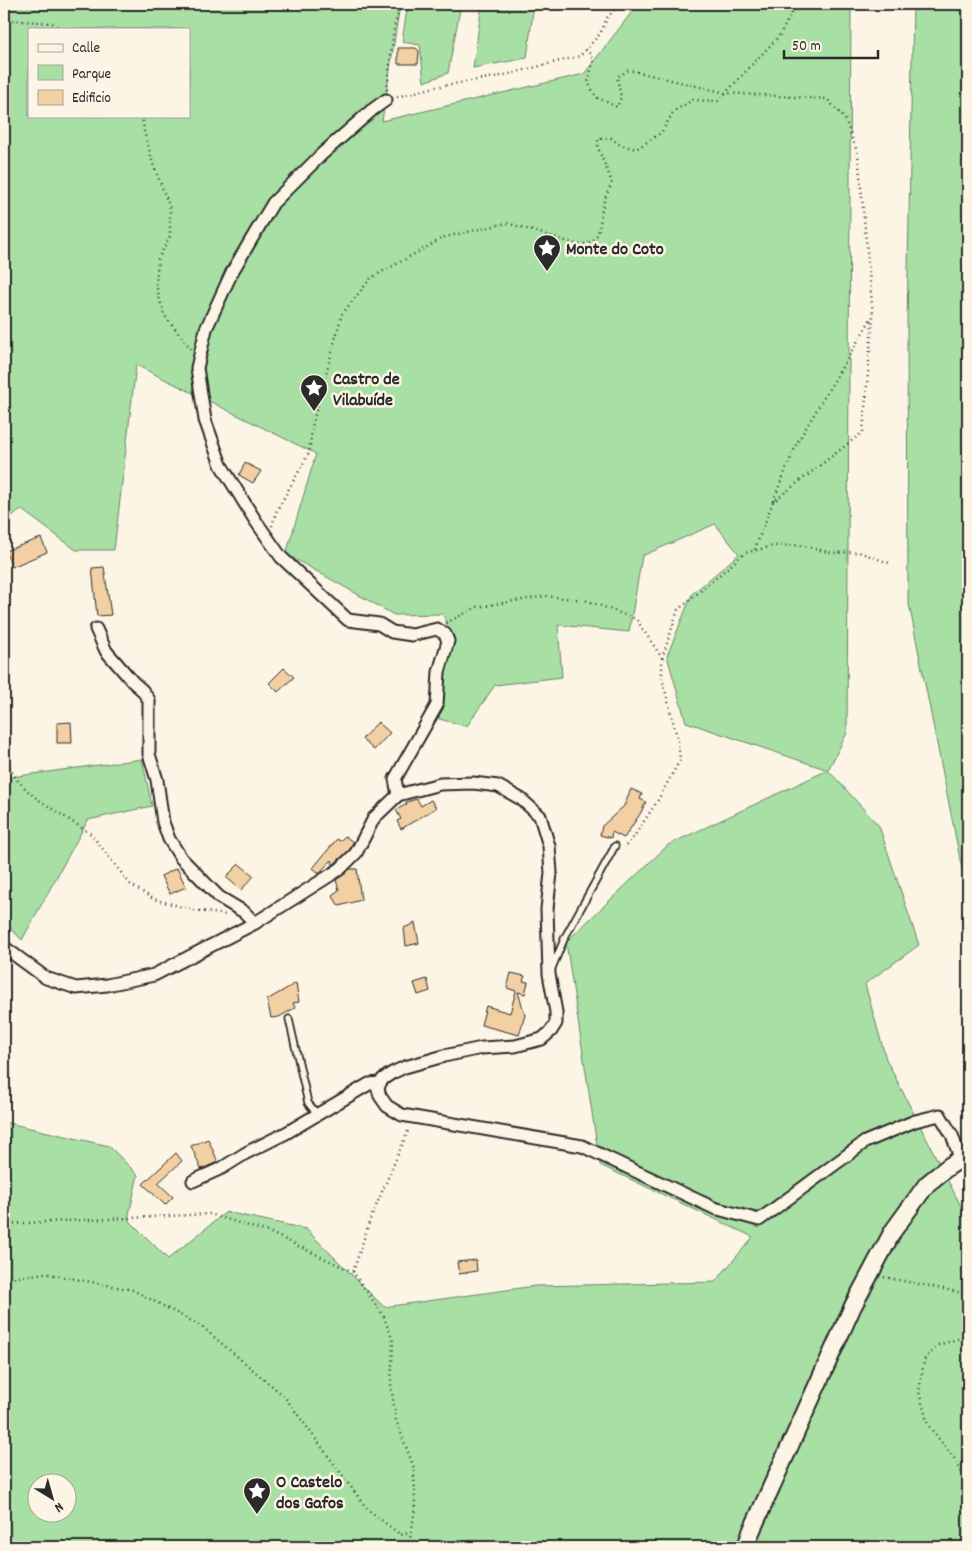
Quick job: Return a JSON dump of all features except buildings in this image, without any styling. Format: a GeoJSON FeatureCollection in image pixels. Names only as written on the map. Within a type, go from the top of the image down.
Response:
{"type":"FeatureCollection","features":[{"type":"Feature","properties":{"kind":"main road"},"geometry":{"type":"LineString","coordinates":[[746,1547],[751,1532],[853,1306],[870,1274],[894,1232],[927,1184],[966,1152]]}},
{"type":"Feature","properties":{"kind":"street"},"geometry":{"type":"LineString","coordinates":[[386,100],[322,154],[273,203],[232,272],[206,329],[197,368],[205,420],[221,465],[281,557],[348,620],[379,624],[392,632],[412,635],[437,629],[445,634],[448,641],[439,672],[437,705],[395,779],[398,795]]}},
{"type":"Feature","properties":{"kind":"street"},"geometry":{"type":"LineString","coordinates":[[96,629],[106,650],[149,700],[149,754],[157,780],[163,822],[169,838],[181,858],[219,896],[244,912],[256,923]]}},
{"type":"Feature","properties":{"kind":"street"},"geometry":{"type":"LineString","coordinates":[[4,947],[46,978],[76,988],[107,985],[154,975],[256,923],[340,869],[356,853],[374,818],[398,795],[440,784],[473,783],[498,786],[521,799],[540,816],[550,846],[551,873],[547,909],[549,974],[556,1012],[556,1024],[542,1039],[515,1046],[482,1048],[444,1056],[405,1067],[392,1073],[380,1084],[378,1089],[387,1106],[402,1115],[582,1146],[714,1208],[759,1220],[865,1142],[915,1121],[940,1115],[952,1135],[966,1152]]}},
{"type":"Feature","properties":{"kind":"street"},"geometry":{"type":"LineString","coordinates":[[193,1181],[222,1168],[246,1152],[286,1134],[369,1084],[380,1084]]}},
{"type":"Feature","properties":{"kind":"lane"},"geometry":{"type":"LineString","coordinates":[[549,974],[565,937],[615,846]]}},
{"type":"Feature","properties":{"kind":"lane"},"geometry":{"type":"LineString","coordinates":[[289,1019],[308,1103],[318,1115]]}},
{"type":"Feature","properties":{"kind":"path"},"geometry":{"type":"LineString","coordinates":[[401,4],[394,27],[386,100],[435,87],[501,76],[580,56],[600,34],[607,18],[619,4]]}},
{"type":"Feature","properties":{"kind":"path"},"geometry":{"type":"LineString","coordinates":[[268,539],[276,512],[309,452],[313,422],[342,314],[371,278],[445,237],[507,223],[579,245],[590,244],[598,236],[604,202],[612,182],[598,148],[598,139],[612,138],[620,145],[636,149],[661,133],[674,112],[693,100],[718,101],[779,36],[797,4]]}},
{"type":"Feature","properties":{"kind":"path"},"geometry":{"type":"LineString","coordinates":[[4,18],[6,20],[52,23],[60,28]]}},
{"type":"Feature","properties":{"kind":"path"},"geometry":{"type":"LineString","coordinates":[[586,49],[594,59],[588,82],[596,97],[617,107],[621,97],[617,77],[629,70],[726,93],[826,99],[845,119],[858,154],[873,315],[863,432],[773,502]]}},
{"type":"Feature","properties":{"kind":"path"},"geometry":{"type":"LineString","coordinates":[[142,118],[153,164],[170,208],[170,236],[158,259],[156,285],[164,315],[199,359]]}},
{"type":"Feature","properties":{"kind":"path"},"geometry":{"type":"LineString","coordinates":[[754,551],[797,443],[873,315]]}},
{"type":"Feature","properties":{"kind":"path"},"geometry":{"type":"LineString","coordinates":[[606,861],[632,841],[680,760],[678,741],[662,678],[662,658],[678,610],[745,553],[773,546],[800,545],[832,552],[859,552],[889,563]]}},
{"type":"Feature","properties":{"kind":"path"},"geometry":{"type":"LineString","coordinates":[[437,629],[477,607],[546,596],[585,600],[636,619],[662,658]]}},
{"type":"Feature","properties":{"kind":"path"},"geometry":{"type":"LineString","coordinates":[[4,760],[18,781],[33,796],[91,834],[130,884],[153,899],[194,910],[224,915],[244,912]]}},
{"type":"Feature","properties":{"kind":"path"},"geometry":{"type":"LineString","coordinates":[[353,1272],[370,1220],[408,1131],[402,1115]]}},
{"type":"Feature","properties":{"kind":"path"},"geometry":{"type":"LineString","coordinates":[[4,1224],[210,1214],[271,1233],[353,1272],[382,1315],[393,1342],[391,1386],[396,1420],[414,1468],[415,1508],[408,1547]]}},
{"type":"Feature","properties":{"kind":"path"},"geometry":{"type":"LineString","coordinates":[[4,1279],[44,1273],[133,1290],[200,1326],[284,1396],[368,1510],[400,1535],[412,1530]]}},
{"type":"Feature","properties":{"kind":"path"},"geometry":{"type":"LineString","coordinates":[[870,1274],[968,1294]]}},
{"type":"Feature","properties":{"kind":"path"},"geometry":{"type":"LineString","coordinates":[[968,1338],[961,1338],[938,1345],[924,1360],[919,1392],[928,1426],[954,1458],[968,1483]]}},
{"type":"Feature","properties":{"kind":"green space"},"geometry":{"type":"Polygon","coordinates":[[[4,4],[400,4],[382,121],[584,74],[638,4],[851,4],[847,733],[828,770],[686,722],[667,656],[692,594],[739,554],[715,524],[642,556],[629,632],[558,625],[562,677],[495,685],[467,726],[439,719],[443,677],[453,646],[443,614],[394,615],[286,554],[316,454],[136,365],[114,550],[76,550],[22,510],[4,520],[4,4]]]}},
{"type":"Feature","properties":{"kind":"green space"},"geometry":{"type":"Polygon","coordinates":[[[410,4],[461,4],[448,73],[424,82],[420,45],[402,42],[407,9],[410,4]]]}},
{"type":"Feature","properties":{"kind":"green space"},"geometry":{"type":"Polygon","coordinates":[[[482,4],[534,4],[527,58],[473,68],[482,4]]]}},
{"type":"Feature","properties":{"kind":"green space"},"geometry":{"type":"Polygon","coordinates":[[[913,4],[968,4],[968,899],[908,599],[907,323],[913,4]]]}},
{"type":"Feature","properties":{"kind":"green space"},"geometry":{"type":"Polygon","coordinates":[[[142,759],[152,806],[88,820],[22,940],[4,922],[4,778],[142,759]]]}},
{"type":"Feature","properties":{"kind":"green space"},"geometry":{"type":"Polygon","coordinates":[[[828,770],[879,826],[919,945],[865,984],[886,1059],[968,1220],[968,1547],[4,1547],[4,1122],[109,1146],[138,1175],[128,1219],[168,1259],[226,1212],[306,1229],[384,1307],[535,1286],[715,1282],[753,1237],[600,1165],[566,942],[668,845],[828,770]]]}},
{"type":"Feature","properties":{"kind":"place","name":"Monte do Coto"},"geometry":{"type":"Point","coordinates":[547,272]}},
{"type":"Feature","properties":{"kind":"place","name":"Castro de Vilabuíde"},"geometry":{"type":"Point","coordinates":[314,412]}},
{"type":"Feature","properties":{"kind":"place","name":"O Castelo dos Gafos"},"geometry":{"type":"Point","coordinates":[257,1515]}}]}
